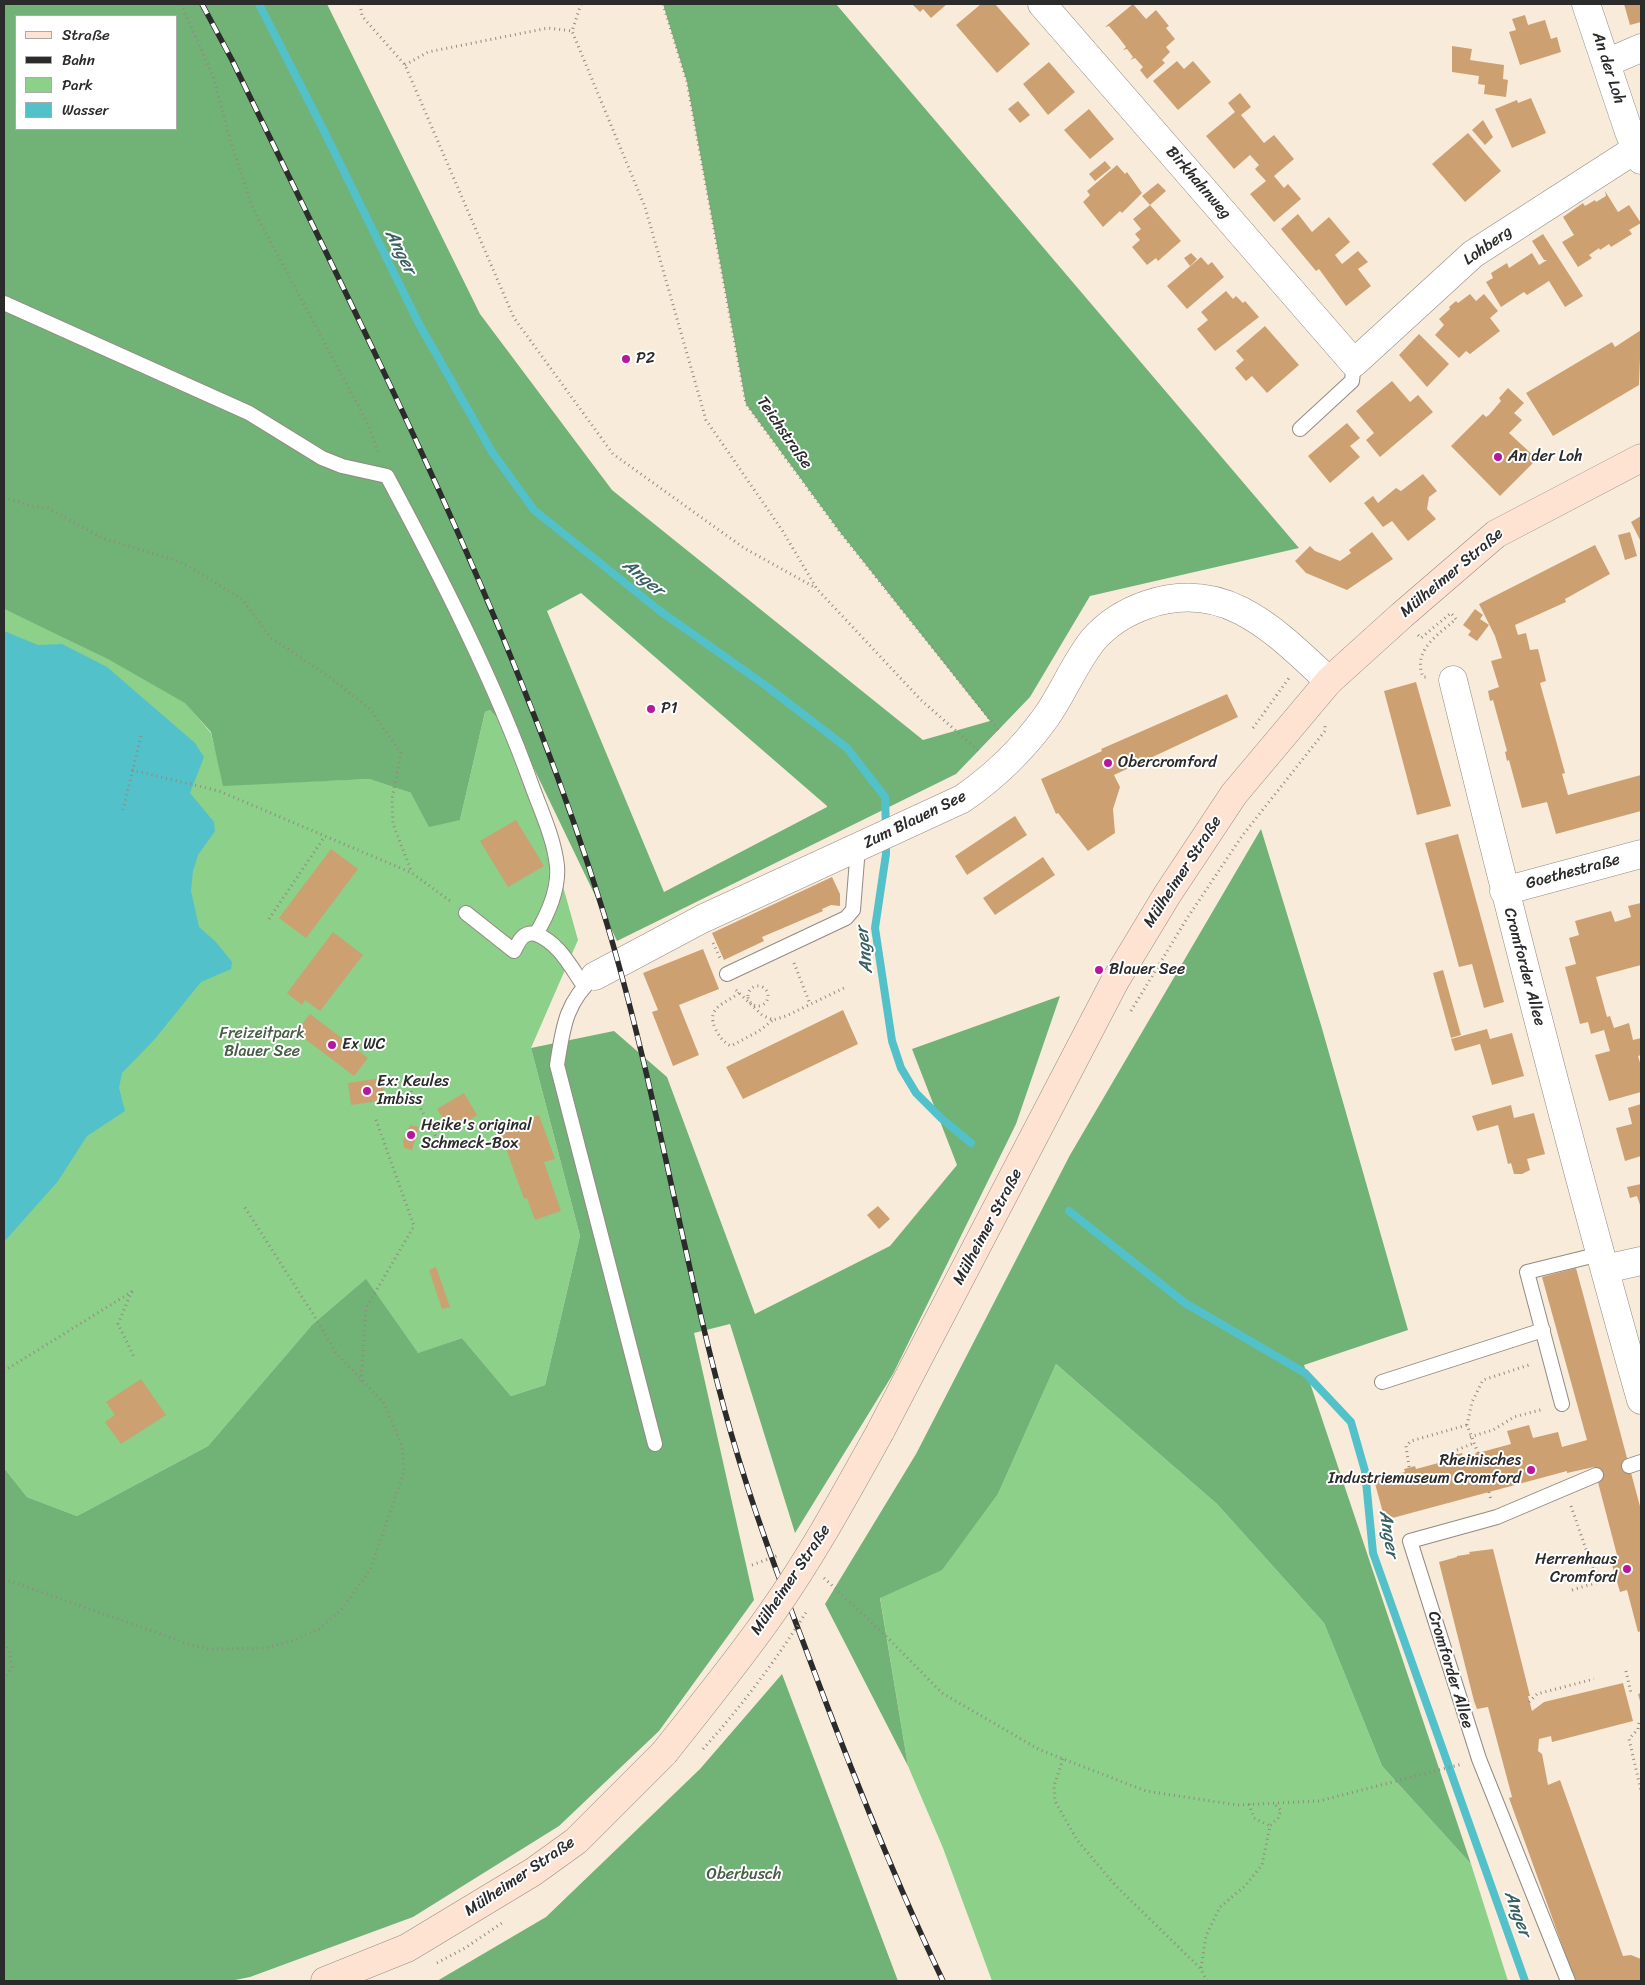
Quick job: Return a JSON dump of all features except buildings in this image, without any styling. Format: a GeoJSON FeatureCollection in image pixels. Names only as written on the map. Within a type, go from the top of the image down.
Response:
{"type":"FeatureCollection","features":[{"type":"Feature","properties":{"kind":"main road","name":"Mülheimer Straße"},"geometry":{"type":"LineString","coordinates":[[325,1981],[407,1948],[533,1872],[576,1841],[664,1753],[719,1684],[773,1611],[825,1531],[880,1432],[1115,981],[1167,895],[1234,794],[1329,681],[1496,534],[1641,458]]}},
{"type":"Feature","properties":{"kind":"street","name":"Birkhahnweg"},"geometry":{"type":"LineString","coordinates":[[1042,4],[1354,362]]}},
{"type":"Feature","properties":{"kind":"street","name":"An der Loh"},"geometry":{"type":"LineString","coordinates":[[1586,4],[1639,154]]}},
{"type":"Feature","properties":{"kind":"street"},"geometry":{"type":"LineString","coordinates":[[1606,63],[1641,48]]}},
{"type":"Feature","properties":{"kind":"street","name":"Lohberg"},"geometry":{"type":"LineString","coordinates":[[1354,362],[1473,254],[1639,154]]}},
{"type":"Feature","properties":{"kind":"street","name":"Zum Blauen See"},"geometry":{"type":"LineString","coordinates":[[589,981],[702,920],[962,799],[1008,760],[1046,717],[1094,640],[1111,623],[1131,611],[1178,597],[1208,600],[1233,606],[1276,631],[1329,681]]}},
{"type":"Feature","properties":{"kind":"street","name":"Cromforder Allee"},"geometry":{"type":"LineString","coordinates":[[1453,680],[1504,891],[1602,1261],[1641,1400]]}},
{"type":"Feature","properties":{"kind":"street","name":"Goethestraße"},"geometry":{"type":"LineString","coordinates":[[1504,891],[1641,854]]}},
{"type":"Feature","properties":{"kind":"street"},"geometry":{"type":"LineString","coordinates":[[1602,1261],[1641,1261]]}},
{"type":"Feature","properties":{"kind":"lane"},"geometry":{"type":"LineString","coordinates":[[4,302],[249,413],[322,458],[342,466],[387,476],[439,572],[520,753],[553,846],[557,866],[556,886],[545,919],[536,934]]}},
{"type":"Feature","properties":{"kind":"lane"},"geometry":{"type":"LineString","coordinates":[[1300,429],[1352,381],[1354,362]]}},
{"type":"Feature","properties":{"kind":"lane"},"geometry":{"type":"LineString","coordinates":[[727,974],[831,927],[846,918],[853,910],[863,845]]}},
{"type":"Feature","properties":{"kind":"lane"},"geometry":{"type":"LineString","coordinates":[[466,913],[514,951],[524,935],[530,932],[546,937],[589,981],[568,1009],[563,1024],[558,1065],[655,1444]]}},
{"type":"Feature","properties":{"kind":"lane"},"geometry":{"type":"LineString","coordinates":[[1562,1404],[1527,1272],[1602,1261]]}},
{"type":"Feature","properties":{"kind":"lane"},"geometry":{"type":"LineString","coordinates":[[1382,1382],[1543,1330]]}},
{"type":"Feature","properties":{"kind":"lane","name":"Cromforder Allee"},"geometry":{"type":"LineString","coordinates":[[1568,1981],[1479,1759],[1410,1541],[1497,1517],[1596,1475]]}},
{"type":"Feature","properties":{"kind":"path"},"geometry":{"type":"LineString","coordinates":[[182,4],[214,76],[237,164],[253,209],[368,424],[387,476]]}},
{"type":"Feature","properties":{"kind":"path"},"geometry":{"type":"LineString","coordinates":[[360,4],[362,16],[405,65],[514,318],[613,454],[744,548],[816,589]]}},
{"type":"Feature","properties":{"kind":"path"},"geometry":{"type":"LineString","coordinates":[[581,4],[572,31],[645,207],[706,420],[782,530],[816,589],[921,700],[1008,760]]}},
{"type":"Feature","properties":{"kind":"path","name":"Teichstraße"},"geometry":{"type":"LineString","coordinates":[[663,4],[687,82],[746,404],[840,532],[990,722],[1008,760]]}},
{"type":"Feature","properties":{"kind":"path"},"geometry":{"type":"LineString","coordinates":[[405,65],[428,52],[548,28],[572,31]]}},
{"type":"Feature","properties":{"kind":"path"},"geometry":{"type":"LineString","coordinates":[[4,497],[31,506],[48,508],[102,538],[181,562],[242,600],[271,638],[327,675],[370,709],[401,753],[392,799],[393,824],[412,873]]}},
{"type":"Feature","properties":{"kind":"path"},"geometry":{"type":"LineString","coordinates":[[1451,613],[1456,619],[1426,645],[1420,664],[1422,677],[1453,680]]}},
{"type":"Feature","properties":{"kind":"path"},"geometry":{"type":"LineString","coordinates":[[1130,1014],[1186,920],[1237,844],[1325,731],[1326,723]]}},
{"type":"Feature","properties":{"kind":"path"},"geometry":{"type":"LineString","coordinates":[[123,810],[141,736]]}},
{"type":"Feature","properties":{"kind":"path"},"geometry":{"type":"LineString","coordinates":[[132,770],[219,790],[412,873],[451,901]]}},
{"type":"Feature","properties":{"kind":"path"},"geometry":{"type":"LineString","coordinates":[[269,919],[326,836]]}},
{"type":"Feature","properties":{"kind":"path"},"geometry":{"type":"LineString","coordinates":[[702,920],[727,974],[739,993],[762,1014],[773,1020]]}},
{"type":"Feature","properties":{"kind":"path"},"geometry":{"type":"LineString","coordinates":[[786,948],[801,977],[810,1004]]}},
{"type":"Feature","properties":{"kind":"path"},"geometry":{"type":"LineString","coordinates":[[756,986],[764,988],[768,994],[765,1004],[760,1007],[750,1004],[747,996],[749,991],[756,986]]}},
{"type":"Feature","properties":{"kind":"path"},"geometry":{"type":"LineString","coordinates":[[739,993],[716,1007],[712,1019],[716,1030],[725,1044],[731,1046],[741,1042],[773,1020],[786,1016],[844,988]]}},
{"type":"Feature","properties":{"kind":"path"},"geometry":{"type":"LineString","coordinates":[[411,1091],[440,1144]]}},
{"type":"Feature","properties":{"kind":"path"},"geometry":{"type":"LineString","coordinates":[[361,1381],[366,1308],[414,1226],[375,1117]]}},
{"type":"Feature","properties":{"kind":"path"},"geometry":{"type":"LineString","coordinates":[[4,1578],[208,1649],[265,1648],[292,1641],[319,1629],[341,1610],[370,1570],[404,1472],[402,1446],[384,1403],[336,1353],[244,1206]]}},
{"type":"Feature","properties":{"kind":"path"},"geometry":{"type":"LineString","coordinates":[[4,1371],[133,1291],[118,1324],[134,1357]]}},
{"type":"Feature","properties":{"kind":"path"},"geometry":{"type":"LineString","coordinates":[[1478,1453],[1470,1437],[1467,1425],[1472,1402],[1483,1380],[1550,1358]]}},
{"type":"Feature","properties":{"kind":"path"},"geometry":{"type":"LineString","coordinates":[[1470,1437],[1493,1430],[1514,1417],[1562,1404]]}},
{"type":"Feature","properties":{"kind":"path"},"geometry":{"type":"LineString","coordinates":[[1409,1467],[1406,1446],[1411,1441],[1467,1425]]}},
{"type":"Feature","properties":{"kind":"path"},"geometry":{"type":"LineString","coordinates":[[1457,1455],[1457,1450],[1474,1443]]}},
{"type":"Feature","properties":{"kind":"path"},"geometry":{"type":"LineString","coordinates":[[1565,1489],[1597,1581]]}},
{"type":"Feature","properties":{"kind":"path"},"geometry":{"type":"LineString","coordinates":[[752,1565],[779,1555],[786,1555]]}},
{"type":"Feature","properties":{"kind":"path"},"geometry":{"type":"LineString","coordinates":[[822,1576],[942,1692],[1040,1750],[1146,1791],[1237,1805],[1319,1801],[1461,1764]]}},
{"type":"Feature","properties":{"kind":"path"},"geometry":{"type":"LineString","coordinates":[[1572,1590],[1597,1581],[1616,1577]]}},
{"type":"Feature","properties":{"kind":"path"},"geometry":{"type":"LineString","coordinates":[[4,1643],[8,1650],[12,1667],[4,1680]]}},
{"type":"Feature","properties":{"kind":"path"},"geometry":{"type":"LineString","coordinates":[[1626,1671],[1631,1693]]}},
{"type":"Feature","properties":{"kind":"path"},"geometry":{"type":"LineString","coordinates":[[1530,1702],[1537,1694],[1594,1679]]}},
{"type":"Feature","properties":{"kind":"path"},"geometry":{"type":"LineString","coordinates":[[1639,1723],[1638,1729],[1629,1739],[1641,1791]]}},
{"type":"Feature","properties":{"kind":"path"},"geometry":{"type":"LineString","coordinates":[[1063,1759],[1054,1786],[1056,1801],[1077,1840],[1115,1885],[1201,1969],[1207,1981]]}},
{"type":"Feature","properties":{"kind":"path"},"geometry":{"type":"LineString","coordinates":[[1201,1969],[1206,1936],[1220,1907],[1245,1886],[1262,1865],[1270,1826],[1278,1818],[1281,1810],[1273,1803]]}},
{"type":"Feature","properties":{"kind":"path"},"geometry":{"type":"LineString","coordinates":[[1249,1804],[1254,1818],[1270,1826]]}},
{"type":"Feature","properties":{"kind":"green space"},"geometry":{"type":"Polygon","coordinates":[[[4,4],[327,4],[480,314],[612,490],[923,740],[990,721],[840,532],[746,404],[687,82],[663,4],[836,4],[1299,548],[1090,596],[1030,697],[956,774],[617,941],[525,750],[490,710],[485,712],[460,820],[429,827],[411,793],[369,779],[223,786],[211,732],[185,703],[108,659],[4,609],[4,4]],[[581,593],[547,611],[664,892],[827,806],[581,593]]]}},
{"type":"Feature","properties":{"kind":"green space","name":"Freizeitpark Blauer See"},"geometry":{"type":"Polygon","coordinates":[[[4,609],[109,658],[185,702],[211,733],[224,785],[369,779],[411,793],[460,820],[485,712],[490,710],[525,750],[578,940],[531,1048],[580,1236],[545,1385],[511,1396],[462,1338],[419,1353],[311,1326],[208,1446],[77,1516],[27,1497],[4,1468],[4,609]]]}},
{"type":"Feature","properties":{"kind":"green space"},"geometry":{"type":"Polygon","coordinates":[[[1261,829],[1321,1025],[1408,1330],[1304,1365],[1471,1864],[1382,1766],[1324,1623],[1217,1504],[1056,1364],[998,1494],[942,1570],[880,1598],[908,1766],[825,1604],[916,1454],[1070,1155],[1261,829]]]}},
{"type":"Feature","properties":{"kind":"green space"},"geometry":{"type":"Polygon","coordinates":[[[1060,996],[1016,1124],[893,1374],[795,1533],[730,1324],[694,1333],[754,1600],[659,1731],[559,1826],[413,1917],[250,1977],[230,1981],[4,1981],[4,1468],[27,1497],[77,1516],[208,1446],[311,1326],[366,1279],[418,1353],[462,1338],[511,1396],[545,1385],[580,1236],[531,1048],[614,1031],[667,1077],[755,1314],[890,1246],[957,1165],[912,1049],[1060,996]]]}},
{"type":"Feature","properties":{"kind":"green space"},"geometry":{"type":"Polygon","coordinates":[[[1056,1364],[1217,1504],[1324,1623],[1382,1766],[1471,1864],[1508,1981],[992,1981],[943,1848],[908,1766],[880,1597],[942,1569],[998,1494],[1056,1364]]]}},
{"type":"Feature","properties":{"kind":"green space","name":"Oberbusch"},"geometry":{"type":"Polygon","coordinates":[[[782,1674],[898,1981],[437,1981],[546,1917],[700,1769],[782,1674]]]}},
{"type":"Feature","properties":{"kind":"water"},"geometry":{"type":"Polygon","coordinates":[[[4,631],[38,645],[62,644],[107,667],[195,743],[204,757],[190,793],[214,822],[215,831],[198,855],[193,871],[191,891],[199,927],[216,942],[232,962],[231,969],[201,982],[154,1040],[122,1073],[119,1088],[125,1111],[87,1136],[58,1181],[4,1242],[4,631]]]}},
{"type":"Feature","properties":{"kind":"waterway","name":"Anger"},"geometry":{"type":"LineString","coordinates":[[259,4],[419,324],[492,452],[534,510],[660,611],[765,685],[847,748],[885,797],[886,828]]}},
{"type":"Feature","properties":{"kind":"waterway","name":"Anger"},"geometry":{"type":"LineString","coordinates":[[886,839],[886,854],[875,928],[892,1041],[901,1068],[916,1093],[941,1118],[971,1143]]}},
{"type":"Feature","properties":{"kind":"waterway","name":"Anger"},"geometry":{"type":"LineString","coordinates":[[1069,1211],[1185,1303],[1305,1373],[1351,1422],[1365,1471],[1373,1553],[1525,1981]]}},
{"type":"Feature","properties":{"kind":"railway"},"geometry":{"type":"LineString","coordinates":[[202,4],[232,60],[434,479],[481,585],[525,692],[566,801],[603,911],[622,975],[654,1106],[698,1303],[731,1433],[748,1487],[785,1594],[853,1774],[905,1899],[943,1981]]}},
{"type":"Feature","properties":{"kind":"place","name":"P2"},"geometry":{"type":"Point","coordinates":[626,359]}},
{"type":"Feature","properties":{"kind":"place","name":"An der Loh"},"geometry":{"type":"Point","coordinates":[1498,457]}},
{"type":"Feature","properties":{"kind":"place","name":"P1"},"geometry":{"type":"Point","coordinates":[651,709]}},
{"type":"Feature","properties":{"kind":"place","name":"Obercromford"},"geometry":{"type":"Point","coordinates":[1108,763]}},
{"type":"Feature","properties":{"kind":"place","name":"Blauer See"},"geometry":{"type":"Point","coordinates":[1099,970]}},
{"type":"Feature","properties":{"kind":"place","name":"Ex WC"},"geometry":{"type":"Point","coordinates":[332,1045]}},
{"type":"Feature","properties":{"kind":"place","name":"Ex: Keules Imbiss"},"geometry":{"type":"Point","coordinates":[367,1091]}},
{"type":"Feature","properties":{"kind":"place","name":"Heike's original Schmeck-Box"},"geometry":{"type":"Point","coordinates":[411,1135]}},
{"type":"Feature","properties":{"kind":"place","name":"Rheinisches Industriemuseum Cromford"},"geometry":{"type":"Point","coordinates":[1531,1470]}},
{"type":"Feature","properties":{"kind":"place","name":"Herrenhaus Cromford"},"geometry":{"type":"Point","coordinates":[1627,1569]}}]}
